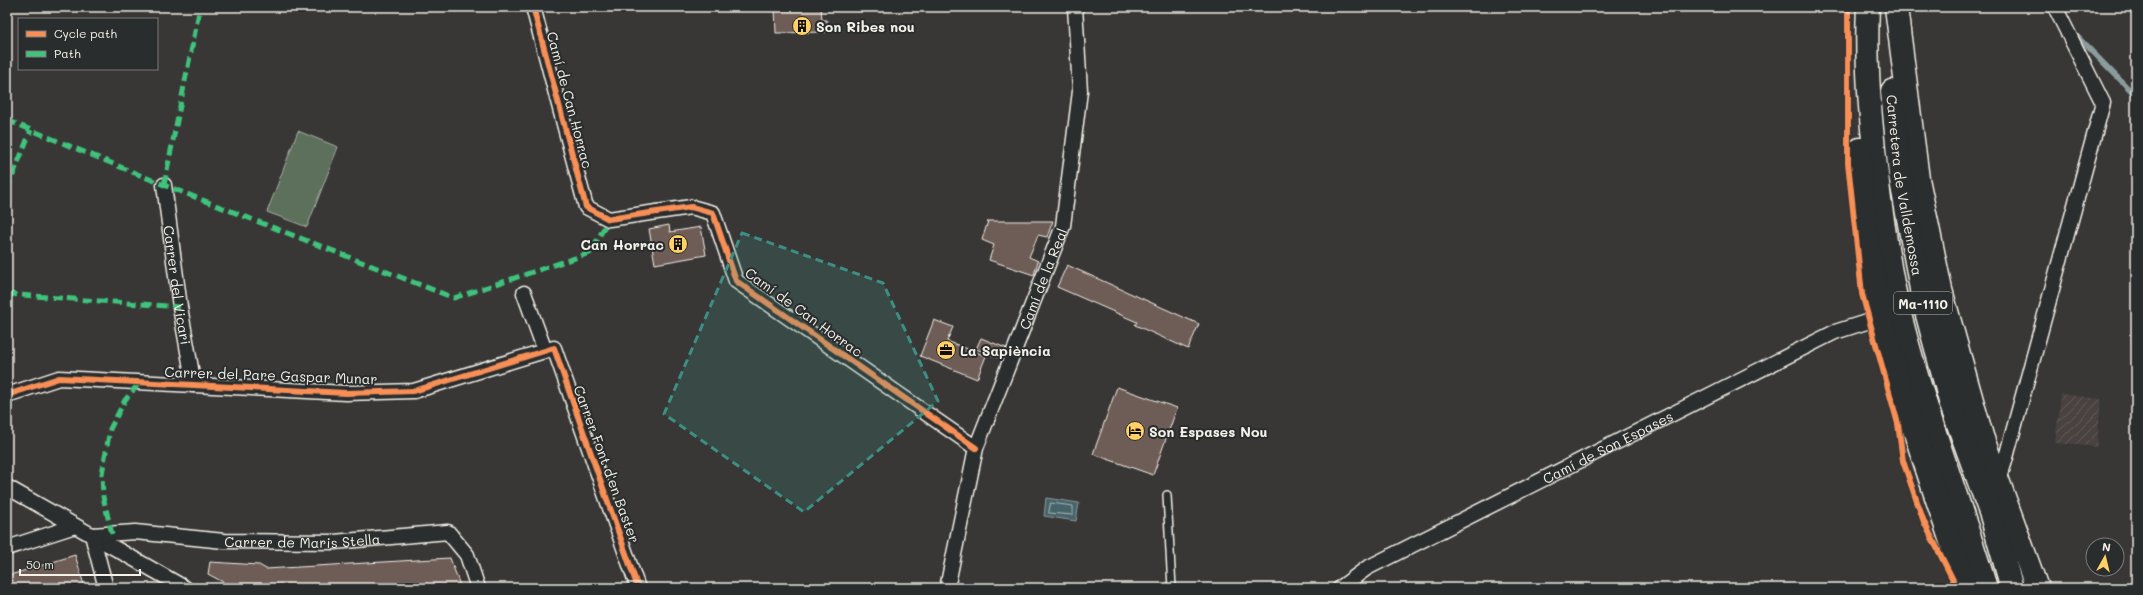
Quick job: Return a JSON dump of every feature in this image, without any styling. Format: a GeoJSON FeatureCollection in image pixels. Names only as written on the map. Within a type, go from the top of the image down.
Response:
{"type":"FeatureCollection","features":[{"type":"Feature","properties":{"kind":"main road","name":"Carretera de Valldemossa"},"geometry":{"type":"LineString","coordinates":[[1868,7],[1867,36],[1870,128],[1886,244],[1901,322],[1919,384],[1986,588]]}},
{"type":"Feature","properties":{"kind":"main road","name":"Carretera de Valldemossa"},"geometry":{"type":"LineString","coordinates":[[1892,7],[1892,84],[1900,175],[1922,300],[1951,405],[1991,515],[2012,588]]}},
{"type":"Feature","properties":{"kind":"main road"},"geometry":{"type":"LineString","coordinates":[[1896,7],[1918,179],[1941,290],[1982,436],[2037,588]]}},
{"type":"Feature","properties":{"kind":"main road"},"geometry":{"type":"LineString","coordinates":[[1867,36],[1860,156],[1871,270],[1882,317],[1911,420],[1966,588]]}},
{"type":"Feature","properties":{"kind":"street","name":"Camí de Can Horrac"},"geometry":{"type":"LineString","coordinates":[[533,7],[586,207],[609,219],[691,207],[713,213],[736,281],[976,448]]}},
{"type":"Feature","properties":{"kind":"street","name":"Camí de la Real"},"geometry":{"type":"LineString","coordinates":[[947,588],[976,448],[1063,226],[1080,91],[1075,7]]}},
{"type":"Feature","properties":{"kind":"street"},"geometry":{"type":"LineString","coordinates":[[1999,480],[2103,102],[2055,7]]}},
{"type":"Feature","properties":{"kind":"street","name":"Carrer del Vicari"},"geometry":{"type":"LineString","coordinates":[[164,185],[180,307],[194,385]]}},
{"type":"Feature","properties":{"kind":"street","name":"Carrer Font d'en Baster"},"geometry":{"type":"LineString","coordinates":[[524,293],[549,350],[638,588]]}},
{"type":"Feature","properties":{"kind":"street","name":"Camí de Son Espases"},"geometry":{"type":"LineString","coordinates":[[1340,588],[1367,568],[1828,336],[1882,317]]}},
{"type":"Feature","properties":{"kind":"street","name":"Carrer del Pare Gaspar Munar"},"geometry":{"type":"LineString","coordinates":[[7,395],[59,378],[346,393],[414,391],[549,350]]}},
{"type":"Feature","properties":{"kind":"street"},"geometry":{"type":"LineString","coordinates":[[7,487],[185,588]]}},
{"type":"Feature","properties":{"kind":"street"},"geometry":{"type":"LineString","coordinates":[[7,548],[75,526]]}},
{"type":"Feature","properties":{"kind":"street","name":"Carrer de Maris Stella"},"geometry":{"type":"LineString","coordinates":[[92,535],[135,532],[224,541],[334,542],[448,532],[467,555],[478,588]]}},
{"type":"Feature","properties":{"kind":"street"},"geometry":{"type":"LineString","coordinates":[[92,535],[106,588]]}},
{"type":"Feature","properties":{"kind":"lane"},"geometry":{"type":"LineString","coordinates":[[1167,495],[1172,588]]}},
{"type":"Feature","properties":{"kind":"highlighted area"},"geometry":{"type":"Polygon","coordinates":[[[742,233],[883,283],[938,401],[804,512],[664,414],[742,233]]]}},
{"type":"Feature","properties":{"kind":"shaded area"},"geometry":{"type":"Polygon","coordinates":[[[2061,394],[2101,399],[2097,447],[2055,443],[2061,394]]]}},
{"type":"Feature","properties":{"kind":"green space"},"geometry":{"type":"Polygon","coordinates":[[[298,131],[338,147],[307,227],[267,212],[298,131]]]}},
{"type":"Feature","properties":{"kind":"water"},"geometry":{"type":"Polygon","coordinates":[[[1046,498],[1079,503],[1076,521],[1044,516],[1046,498]]]}},
{"type":"Feature","properties":{"kind":"building","name":"Son Ribes nou"},"geometry":{"type":"Polygon","coordinates":[[[821,7],[822,20],[827,20],[827,32],[776,33],[775,8],[821,7]]]}},
{"type":"Feature","properties":{"kind":"building"},"geometry":{"type":"Polygon","coordinates":[[[988,221],[1053,221],[1047,237],[1038,235],[1029,257],[1038,261],[1034,275],[989,260],[994,245],[982,240],[988,221]]]}},
{"type":"Feature","properties":{"kind":"building","name":"Can Horrac"},"geometry":{"type":"Polygon","coordinates":[[[669,225],[670,232],[701,227],[706,255],[655,264],[649,229],[669,225]]]}},
{"type":"Feature","properties":{"kind":"building"},"geometry":{"type":"Polygon","coordinates":[[[1067,265],[1199,324],[1188,349],[1135,325],[1137,322],[1057,287],[1067,265]]]}},
{"type":"Feature","properties":{"kind":"building","name":"La Sapiència"},"geometry":{"type":"Polygon","coordinates":[[[934,320],[953,327],[947,341],[986,356],[977,379],[920,356],[934,320]]]}},
{"type":"Feature","properties":{"kind":"building"},"geometry":{"type":"Polygon","coordinates":[[[981,338],[1006,348],[1002,359],[976,349],[981,338]]]}},
{"type":"Feature","properties":{"kind":"building","name":"Son Espases Nou"},"geometry":{"type":"Polygon","coordinates":[[[1117,387],[1177,408],[1153,475],[1093,454],[1117,387]]]}},
{"type":"Feature","properties":{"kind":"building"},"geometry":{"type":"Polygon","coordinates":[[[75,555],[84,585],[74,588],[7,588],[7,576],[75,555]]]}},
{"type":"Feature","properties":{"kind":"building"},"geometry":{"type":"Polygon","coordinates":[[[450,558],[461,588],[234,588],[208,574],[210,562],[259,565],[266,569],[450,558]]]}},
{"type":"Feature","properties":{"kind":"waterway"},"geometry":{"type":"LineString","coordinates":[[2075,34],[2136,96]]}},
{"type":"Feature","properties":{"kind":"marked path"},"geometry":{"type":"LineString","coordinates":[[164,185],[200,7]]}},
{"type":"Feature","properties":{"kind":"marked path"},"geometry":{"type":"LineString","coordinates":[[7,120],[164,185],[454,298],[590,253],[609,219]]}},
{"type":"Feature","properties":{"kind":"marked path"},"geometry":{"type":"LineString","coordinates":[[7,190],[31,130]]}},
{"type":"Feature","properties":{"kind":"marked path"},"geometry":{"type":"LineString","coordinates":[[7,294],[180,307]]}},
{"type":"Feature","properties":{"kind":"marked path"},"geometry":{"type":"LineString","coordinates":[[112,534],[103,497],[102,474],[110,429],[125,400],[140,382]]}},
{"type":"Feature","properties":{"kind":"cycle path"},"geometry":{"type":"LineString","coordinates":[[533,7],[586,207],[609,219],[691,207],[713,213],[736,281],[976,448]]}},
{"type":"Feature","properties":{"kind":"cycle path"},"geometry":{"type":"LineString","coordinates":[[1848,7],[1848,163],[1862,294],[1898,424],[1903,461],[1924,522],[1957,588]]}},
{"type":"Feature","properties":{"kind":"cycle path"},"geometry":{"type":"LineString","coordinates":[[7,395],[59,378],[346,393],[414,391],[554,348],[638,588]]}},
{"type":"Feature","properties":{"kind":"place","name":"Son Ribes nou"},"geometry":{"type":"Point","coordinates":[802,26]}},
{"type":"Feature","properties":{"kind":"place","name":"Can Horrac"},"geometry":{"type":"Point","coordinates":[678,244]}},
{"type":"Feature","properties":{"kind":"place","name":"La Sapiència"},"geometry":{"type":"Point","coordinates":[946,350]}},
{"type":"Feature","properties":{"kind":"place","name":"Son Espases Nou"},"geometry":{"type":"Point","coordinates":[1135,431]}}]}
